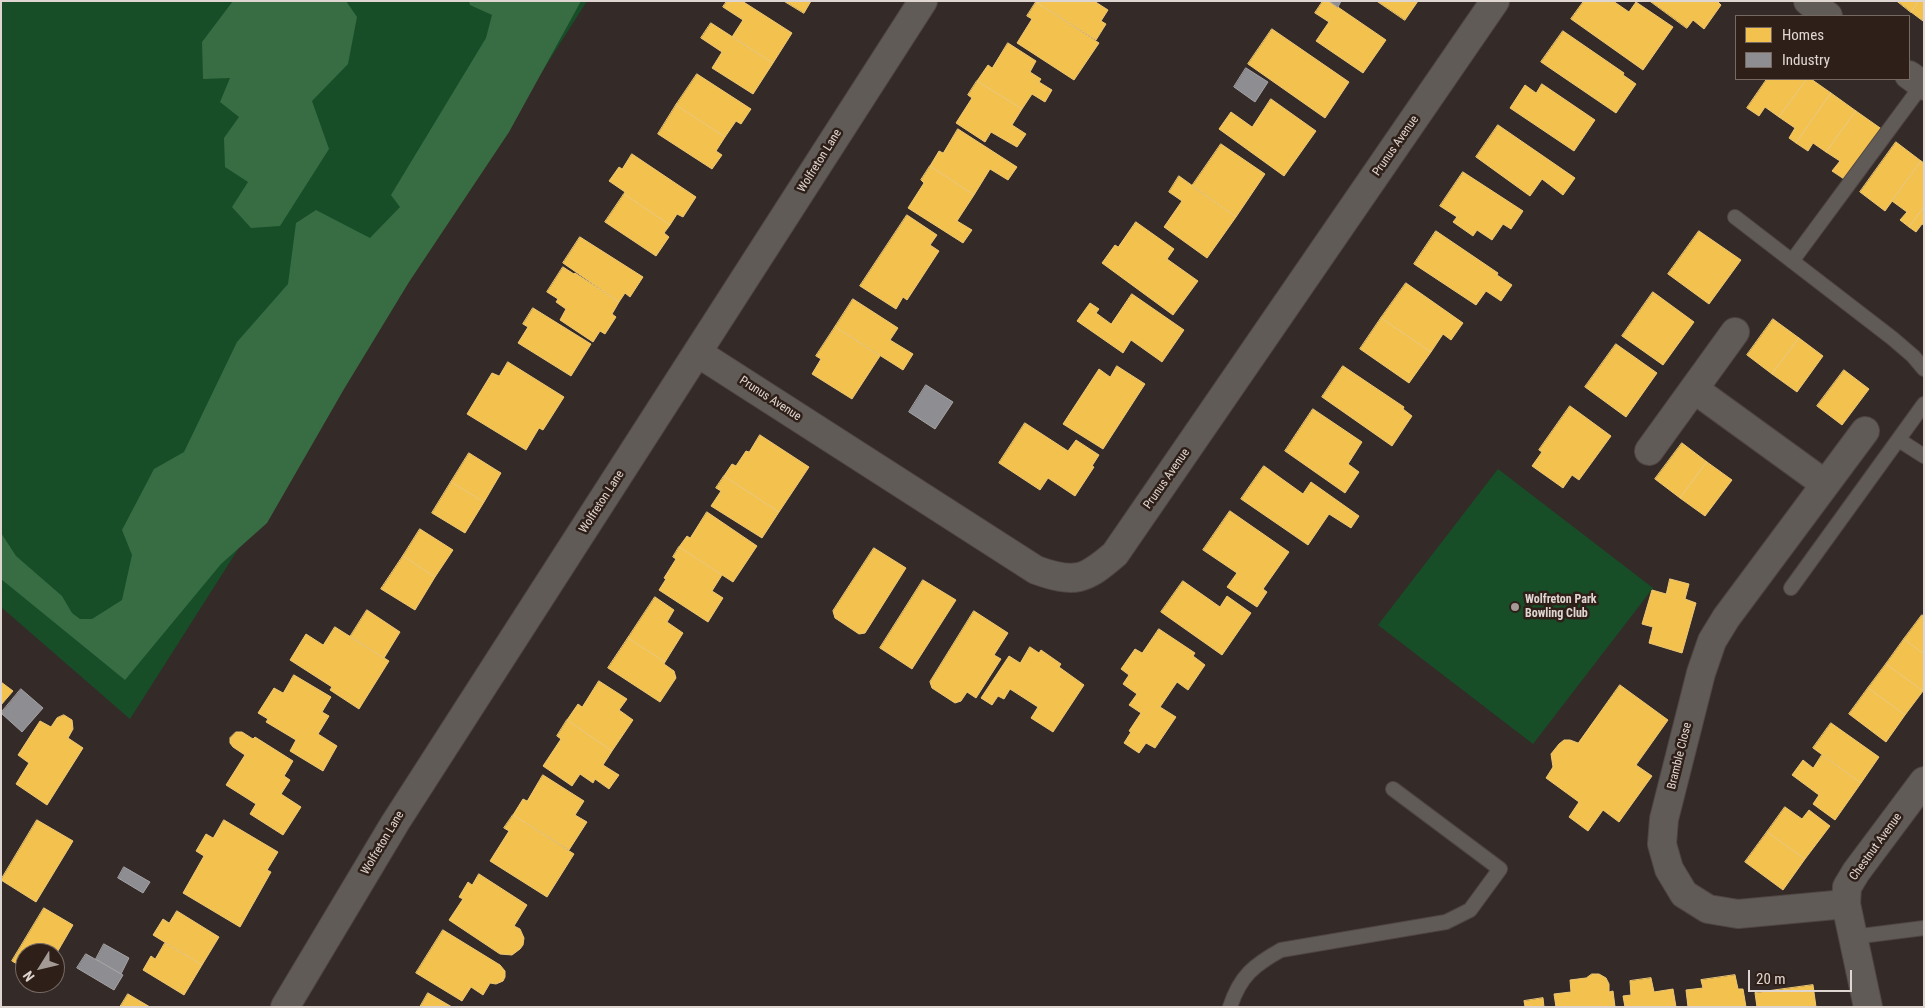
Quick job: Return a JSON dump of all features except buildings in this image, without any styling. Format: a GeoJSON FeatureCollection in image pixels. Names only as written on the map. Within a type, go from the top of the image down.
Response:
{"type":"FeatureCollection","features":[{"type":"Feature","properties":{"kind":"street","name":"Wolfreton Lane"},"geometry":{"type":"LineString","coordinates":[[285,1007],[395,823],[923,1]]}},
{"type":"Feature","properties":{"kind":"street","name":"Prunus Avenue"},"geometry":{"type":"LineString","coordinates":[[698,353],[1036,570],[1058,578],[1080,578],[1097,570],[1115,554],[1496,1]]}},
{"type":"Feature","properties":{"kind":"street"},"geometry":{"type":"LineString","coordinates":[[1808,1],[1827,15]]}},
{"type":"Feature","properties":{"kind":"street"},"geometry":{"type":"LineString","coordinates":[[1650,451],[1736,332]]}},
{"type":"Feature","properties":{"kind":"street"},"geometry":{"type":"LineString","coordinates":[[1694,389],[1825,484]]}},
{"type":"Feature","properties":{"kind":"street","name":"Bramble Close"},"geometry":{"type":"LineString","coordinates":[[1846,904],[1738,914],[1708,909],[1684,894],[1669,869],[1662,844],[1664,820],[1701,673],[1712,641],[1726,618],[1865,431]]}},
{"type":"Feature","properties":{"kind":"street","name":"Chestnut Avenue"},"geometry":{"type":"LineString","coordinates":[[1868,1007],[1846,904],[1847,887],[1924,780]]}},
{"type":"Feature","properties":{"kind":"lane"},"geometry":{"type":"LineString","coordinates":[[1792,261],[1918,82]]}},
{"type":"Feature","properties":{"kind":"lane"},"geometry":{"type":"LineString","coordinates":[[1735,217],[1892,338],[1924,369]]}},
{"type":"Feature","properties":{"kind":"lane"},"geometry":{"type":"LineString","coordinates":[[1791,588],[1924,404]]}},
{"type":"Feature","properties":{"kind":"lane"},"geometry":{"type":"LineString","coordinates":[[1899,440],[1924,456]]}},
{"type":"Feature","properties":{"kind":"lane"},"geometry":{"type":"LineString","coordinates":[[1230,1007],[1240,983],[1257,963],[1280,950],[1446,922],[1470,910],[1500,869],[1393,789]]}},
{"type":"Feature","properties":{"kind":"lane"},"geometry":{"type":"LineString","coordinates":[[1853,937],[1924,928]]}},
{"type":"Feature","properties":{"kind":"green space"},"geometry":{"type":"Polygon","coordinates":[[[1,1],[587,1],[130,719],[1,607],[1,1]]]}},
{"type":"Feature","properties":{"kind":"green space"},"geometry":{"type":"Polygon","coordinates":[[[233,1],[346,1],[357,17],[348,64],[312,101],[329,149],[280,226],[251,228],[232,207],[248,182],[225,167],[224,138],[239,117],[220,102],[230,78],[203,79],[202,42],[233,1]]]}},
{"type":"Feature","properties":{"kind":"green space"},"geometry":{"type":"Polygon","coordinates":[[[469,1],[581,1],[509,132],[409,282],[344,389],[267,523],[221,564],[125,680],[1,579],[1,533],[16,556],[62,596],[72,613],[80,619],[92,619],[122,600],[132,555],[122,530],[154,469],[184,452],[237,342],[288,284],[296,223],[316,210],[370,238],[400,207],[391,195],[486,38],[492,15],[470,5],[469,1]]]}},
{"type":"Feature","properties":{"kind":"green space","name":"Wolfreton Park Bowling Club"},"geometry":{"type":"Polygon","coordinates":[[[1498,469],[1653,588],[1533,744],[1378,625],[1498,469]]]}},
{"type":"Feature","properties":{"kind":"place","name":"Wolfreton Park Bowling Club"},"geometry":{"type":"Point","coordinates":[1515,607]}}]}
